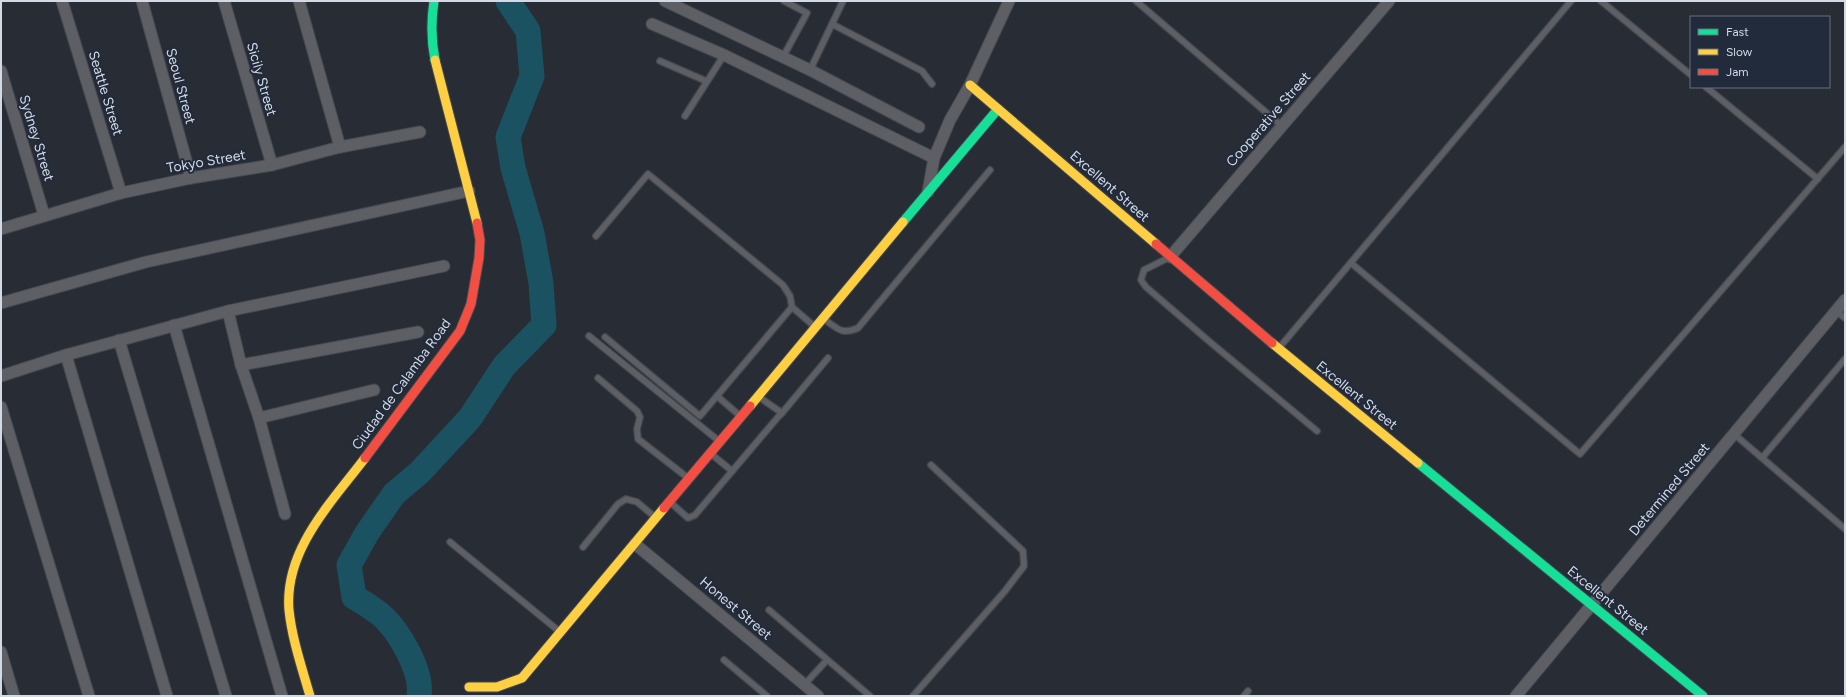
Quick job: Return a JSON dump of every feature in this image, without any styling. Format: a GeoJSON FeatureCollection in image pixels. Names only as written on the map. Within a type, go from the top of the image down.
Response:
{"type":"FeatureCollection","features":[{"type":"Feature","properties":{"kind":"street","name":"Seattle Street"},"geometry":{"type":"LineString","coordinates":[[62,1],[121,193]]}},
{"type":"Feature","properties":{"kind":"street","name":"Seoul Street"},"geometry":{"type":"LineString","coordinates":[[142,1],[190,178]]}},
{"type":"Feature","properties":{"kind":"street","name":"Sicily Street"},"geometry":{"type":"LineString","coordinates":[[224,1],[272,165]]}},
{"type":"Feature","properties":{"kind":"street"},"geometry":{"type":"LineString","coordinates":[[299,1],[340,147]]}},
{"type":"Feature","properties":{"kind":"street","name":"Ciudad de Calamba Road"},"geometry":{"type":"LineString","coordinates":[[310,696],[293,638],[289,616],[288,598],[297,554],[315,524],[460,331],[471,304],[479,258],[478,227],[433,50],[431,19],[434,1]]}},
{"type":"Feature","properties":{"kind":"street"},"geometry":{"type":"LineString","coordinates":[[665,1],[784,57],[919,128]]}},
{"type":"Feature","properties":{"kind":"street"},"geometry":{"type":"LineString","coordinates":[[928,195],[934,158],[950,120],[970,85],[1009,1]]}},
{"type":"Feature","properties":{"kind":"street","name":"Cooperative Street"},"geometry":{"type":"LineString","coordinates":[[1170,256],[1389,1]]}},
{"type":"Feature","properties":{"kind":"street"},"geometry":{"type":"LineString","coordinates":[[652,24],[724,55],[934,158]]}},
{"type":"Feature","properties":{"kind":"street","name":"Sydney Street"},"geometry":{"type":"LineString","coordinates":[[1,71],[44,215]]}},
{"type":"Feature","properties":{"kind":"street","name":"Excellent Street"},"geometry":{"type":"LineString","coordinates":[[970,85],[1279,349],[1703,696]]}},
{"type":"Feature","properties":{"kind":"street"},"geometry":{"type":"LineString","coordinates":[[469,688],[497,692],[522,678],[928,195],[998,109]]}},
{"type":"Feature","properties":{"kind":"street","name":"Tokyo Street"},"geometry":{"type":"LineString","coordinates":[[1,229],[121,193],[190,178],[272,165],[340,147],[420,132]]}},
{"type":"Feature","properties":{"kind":"street"},"geometry":{"type":"LineString","coordinates":[[1,303],[146,262],[469,191]]}},
{"type":"Feature","properties":{"kind":"street"},"geometry":{"type":"LineString","coordinates":[[1,376],[66,354],[228,311],[444,266]]}},
{"type":"Feature","properties":{"kind":"street","name":"Determined Street"},"geometry":{"type":"LineString","coordinates":[[1516,696],[1734,434],[1841,315],[1845,300]]}},
{"type":"Feature","properties":{"kind":"street"},"geometry":{"type":"LineString","coordinates":[[228,311],[241,365],[259,418],[285,514]]}},
{"type":"Feature","properties":{"kind":"street"},"geometry":{"type":"LineString","coordinates":[[174,325],[282,696]]}},
{"type":"Feature","properties":{"kind":"street"},"geometry":{"type":"LineString","coordinates":[[241,365],[418,332]]}},
{"type":"Feature","properties":{"kind":"street"},"geometry":{"type":"LineString","coordinates":[[119,340],[226,696]]}},
{"type":"Feature","properties":{"kind":"street"},"geometry":{"type":"LineString","coordinates":[[66,354],[168,696]]}},
{"type":"Feature","properties":{"kind":"street"},"geometry":{"type":"LineString","coordinates":[[259,418],[374,390]]}},
{"type":"Feature","properties":{"kind":"street"},"geometry":{"type":"LineString","coordinates":[[1,407],[89,696]]}},
{"type":"Feature","properties":{"kind":"street","name":"Honest Street"},"geometry":{"type":"LineString","coordinates":[[635,544],[818,696]]}},
{"type":"Feature","properties":{"kind":"street"},"geometry":{"type":"LineString","coordinates":[[1,652],[14,696]]}},
{"type":"Feature","properties":{"kind":"lane"},"geometry":{"type":"LineString","coordinates":[[784,1],[807,13],[784,57]]}},
{"type":"Feature","properties":{"kind":"lane"},"geometry":{"type":"LineString","coordinates":[[810,70],[843,1]]}},
{"type":"Feature","properties":{"kind":"lane"},"geometry":{"type":"LineString","coordinates":[[1136,1],[1282,126]]}},
{"type":"Feature","properties":{"kind":"lane"},"geometry":{"type":"LineString","coordinates":[[1279,349],[1571,1]]}},
{"type":"Feature","properties":{"kind":"lane"},"geometry":{"type":"LineString","coordinates":[[1601,1],[1690,74]]}},
{"type":"Feature","properties":{"kind":"lane"},"geometry":{"type":"LineString","coordinates":[[832,24],[922,71],[932,84]]}},
{"type":"Feature","properties":{"kind":"lane"},"geometry":{"type":"LineString","coordinates":[[685,116],[724,55]]}},
{"type":"Feature","properties":{"kind":"lane"},"geometry":{"type":"LineString","coordinates":[[660,61],[706,81]]}},
{"type":"Feature","properties":{"kind":"lane"},"geometry":{"type":"LineString","coordinates":[[1707,88],[1818,179]]}},
{"type":"Feature","properties":{"kind":"lane"},"geometry":{"type":"LineString","coordinates":[[1350,263],[1580,454],[1845,147]]}},
{"type":"Feature","properties":{"kind":"lane"},"geometry":{"type":"LineString","coordinates":[[824,319],[840,331],[849,332],[858,328],[990,170]]}},
{"type":"Feature","properties":{"kind":"lane"},"geometry":{"type":"LineString","coordinates":[[596,236],[648,174],[783,285],[790,296],[792,307],[816,328]]}},
{"type":"Feature","properties":{"kind":"lane"},"geometry":{"type":"LineString","coordinates":[[1170,256],[1144,270],[1142,280],[1146,287],[1317,430]]}},
{"type":"Feature","properties":{"kind":"lane"},"geometry":{"type":"LineString","coordinates":[[606,337],[700,416],[792,307]]}},
{"type":"Feature","properties":{"kind":"lane"},"geometry":{"type":"LineString","coordinates":[[588,336],[720,442]]}},
{"type":"Feature","properties":{"kind":"lane"},"geometry":{"type":"LineString","coordinates":[[669,502],[688,518],[691,517],[828,358]]}},
{"type":"Feature","properties":{"kind":"lane"},"geometry":{"type":"LineString","coordinates":[[1762,458],[1845,359]]}},
{"type":"Feature","properties":{"kind":"lane"},"geometry":{"type":"LineString","coordinates":[[598,378],[637,411],[640,417],[637,429],[638,439],[689,478]]}},
{"type":"Feature","properties":{"kind":"lane"},"geometry":{"type":"LineString","coordinates":[[717,396],[741,417]]}},
{"type":"Feature","properties":{"kind":"lane"},"geometry":{"type":"LineString","coordinates":[[758,396],[782,413]]}},
{"type":"Feature","properties":{"kind":"lane"},"geometry":{"type":"LineString","coordinates":[[1734,434],[1845,529]]}},
{"type":"Feature","properties":{"kind":"lane"},"geometry":{"type":"LineString","coordinates":[[710,453],[732,471]]}},
{"type":"Feature","properties":{"kind":"lane"},"geometry":{"type":"LineString","coordinates":[[913,696],[1000,597],[1024,566],[1023,551],[932,465]]}},
{"type":"Feature","properties":{"kind":"lane"},"geometry":{"type":"LineString","coordinates":[[583,547],[618,504],[626,499],[637,502],[656,518]]}},
{"type":"Feature","properties":{"kind":"lane"},"geometry":{"type":"LineString","coordinates":[[450,542],[560,632]]}},
{"type":"Feature","properties":{"kind":"lane"},"geometry":{"type":"LineString","coordinates":[[770,610],[870,696]]}},
{"type":"Feature","properties":{"kind":"lane"},"geometry":{"type":"LineString","coordinates":[[724,660],[767,696]]}},
{"type":"Feature","properties":{"kind":"lane"},"geometry":{"type":"LineString","coordinates":[[804,684],[827,660]]}},
{"type":"Feature","properties":{"kind":"lane"},"geometry":{"type":"LineString","coordinates":[[1244,696],[1248,691]]}},
{"type":"Feature","properties":{"kind":"waterway"},"geometry":{"type":"LineString","coordinates":[[419,696],[417,675],[408,652],[395,630],[387,621],[380,614],[354,597],[349,565],[367,533],[394,494],[420,472],[470,418],[504,366],[544,325],[541,283],[532,233],[513,168],[508,137],[532,76],[528,31],[508,1]]}},
{"type":"Feature","properties":{"kind":"traffic: fast"},"geometry":{"type":"LineString","coordinates":[[434,1],[432,30],[435,60]]}},
{"type":"Feature","properties":{"kind":"traffic: fast"},"geometry":{"type":"LineString","coordinates":[[903,222],[998,109]]}},
{"type":"Feature","properties":{"kind":"traffic: fast"},"geometry":{"type":"LineString","coordinates":[[1418,463],[1703,696]]}},
{"type":"Feature","properties":{"kind":"traffic: slow"},"geometry":{"type":"LineString","coordinates":[[435,60],[477,223]]}},
{"type":"Feature","properties":{"kind":"traffic: slow"},"geometry":{"type":"LineString","coordinates":[[970,85],[1156,244]]}},
{"type":"Feature","properties":{"kind":"traffic: slow"},"geometry":{"type":"LineString","coordinates":[[750,406],[903,222]]}},
{"type":"Feature","properties":{"kind":"traffic: slow"},"geometry":{"type":"LineString","coordinates":[[1272,343],[1418,463]]}},
{"type":"Feature","properties":{"kind":"traffic: slow"},"geometry":{"type":"LineString","coordinates":[[310,696],[290,621],[289,588],[294,567],[312,528],[365,458]]}},
{"type":"Feature","properties":{"kind":"traffic: slow"},"geometry":{"type":"LineString","coordinates":[[469,687],[497,687],[522,678],[664,508]]}},
{"type":"Feature","properties":{"kind":"traffic: jam"},"geometry":{"type":"LineString","coordinates":[[365,458],[460,331],[471,304],[479,258],[480,240],[477,223]]}},
{"type":"Feature","properties":{"kind":"traffic: jam"},"geometry":{"type":"LineString","coordinates":[[1156,244],[1272,343]]}},
{"type":"Feature","properties":{"kind":"traffic: jam"},"geometry":{"type":"LineString","coordinates":[[664,508],[750,406]]}}]}
